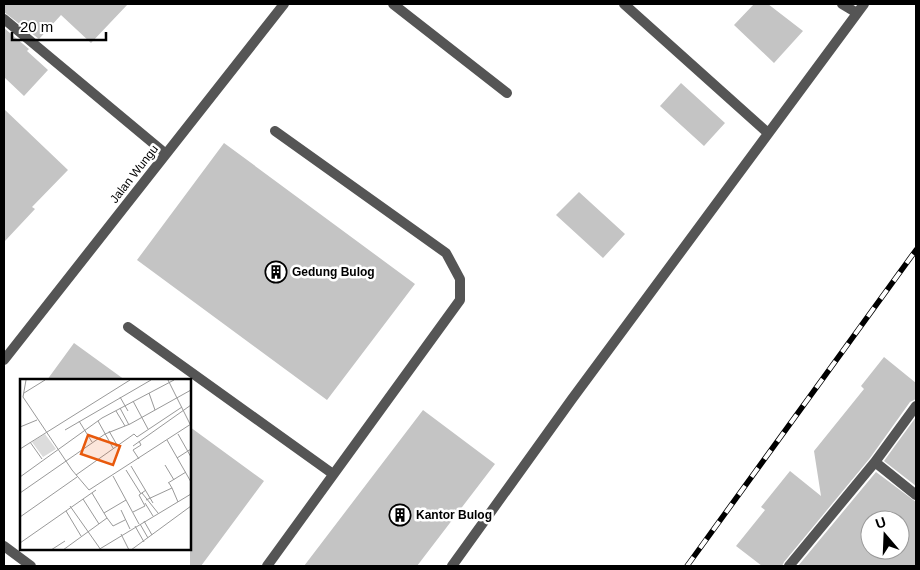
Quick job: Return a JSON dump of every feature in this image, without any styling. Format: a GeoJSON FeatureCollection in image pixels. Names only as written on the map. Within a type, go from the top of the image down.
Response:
{"type":"FeatureCollection","features":[{"type":"Feature","properties":{"kind":"street","name":"Jalan Wungu"},"geometry":{"type":"LineString","coordinates":[[4,360],[284,4]]}},
{"type":"Feature","properties":{"kind":"street"},"geometry":{"type":"LineString","coordinates":[[392,4],[508,93]]}},
{"type":"Feature","properties":{"kind":"street"},"geometry":{"type":"LineString","coordinates":[[624,4],[768,134]]}},
{"type":"Feature","properties":{"kind":"street"},"geometry":{"type":"LineString","coordinates":[[842,4],[857,13]]}},
{"type":"Feature","properties":{"kind":"street"},"geometry":{"type":"LineString","coordinates":[[452,566],[566,407],[864,4]]}},
{"type":"Feature","properties":{"kind":"street"},"geometry":{"type":"LineString","coordinates":[[4,19],[166,154]]}},
{"type":"Feature","properties":{"kind":"street"},"geometry":{"type":"LineString","coordinates":[[267,566],[460,300],[460,279],[446,253],[275,131]]}},
{"type":"Feature","properties":{"kind":"street"},"geometry":{"type":"LineString","coordinates":[[128,327],[334,474]]}},
{"type":"Feature","properties":{"kind":"street"},"geometry":{"type":"LineString","coordinates":[[789,566],[875,462],[916,406]]}},
{"type":"Feature","properties":{"kind":"street"},"geometry":{"type":"LineString","coordinates":[[875,462],[916,495]]}},
{"type":"Feature","properties":{"kind":"street"},"geometry":{"type":"LineString","coordinates":[[4,546],[31,566]]}},
{"type":"Feature","properties":{"kind":"building"},"geometry":{"type":"Polygon","coordinates":[[[4,4],[128,4],[91,43],[61,15],[39,39],[4,12],[4,4]]]}},
{"type":"Feature","properties":{"kind":"building"},"geometry":{"type":"Polygon","coordinates":[[[754,4],[768,4],[803,31],[774,63],[734,25],[754,4]]]}},
{"type":"Feature","properties":{"kind":"building"},"geometry":{"type":"Polygon","coordinates":[[[4,28],[29,49],[27,51],[48,70],[24,96],[4,77],[4,28]]]}},
{"type":"Feature","properties":{"kind":"building"},"geometry":{"type":"Polygon","coordinates":[[[681,83],[725,123],[704,146],[660,106],[681,83]]]}},
{"type":"Feature","properties":{"kind":"building"},"geometry":{"type":"Polygon","coordinates":[[[4,109],[68,170],[32,207],[35,209],[4,242],[4,109]]]}},
{"type":"Feature","properties":{"kind":"building","name":"Gedung Bulog"},"geometry":{"type":"Polygon","coordinates":[[[224,143],[415,284],[327,400],[137,260],[224,143]]]}},
{"type":"Feature","properties":{"kind":"building"},"geometry":{"type":"Polygon","coordinates":[[[579,192],[625,234],[603,258],[556,215],[579,192]]]}},
{"type":"Feature","properties":{"kind":"building"},"geometry":{"type":"Polygon","coordinates":[[[74,343],[124,379],[48,379],[74,343]]]}},
{"type":"Feature","properties":{"kind":"building"},"geometry":{"type":"Polygon","coordinates":[[[884,357],[916,383],[916,399],[910,402],[870,458],[782,566],[762,566],[736,546],[765,510],[761,507],[790,471],[821,496],[814,451],[864,389],[861,386],[884,357]]]}},
{"type":"Feature","properties":{"kind":"building","name":"Kantor Bulog"},"geometry":{"type":"Polygon","coordinates":[[[423,410],[495,464],[417,566],[304,566],[423,410]]]}},
{"type":"Feature","properties":{"kind":"building"},"geometry":{"type":"Polygon","coordinates":[[[916,417],[916,486],[884,461],[916,417]]]}},
{"type":"Feature","properties":{"kind":"building"},"geometry":{"type":"Polygon","coordinates":[[[191,428],[264,481],[201,566],[190,566],[191,428]]]}},
{"type":"Feature","properties":{"kind":"building"},"geometry":{"type":"Polygon","coordinates":[[[876,472],[916,502],[916,566],[798,566],[876,472]]]}},
{"type":"Feature","properties":{"kind":"railway"},"geometry":{"type":"LineString","coordinates":[[687,566],[916,250]]}},
{"type":"Feature","properties":{"kind":"place","name":"Gedung Bulog"},"geometry":{"type":"Point","coordinates":[276,272]}},
{"type":"Feature","properties":{"kind":"place","name":"Kantor Bulog"},"geometry":{"type":"Point","coordinates":[400,515]}}]}
